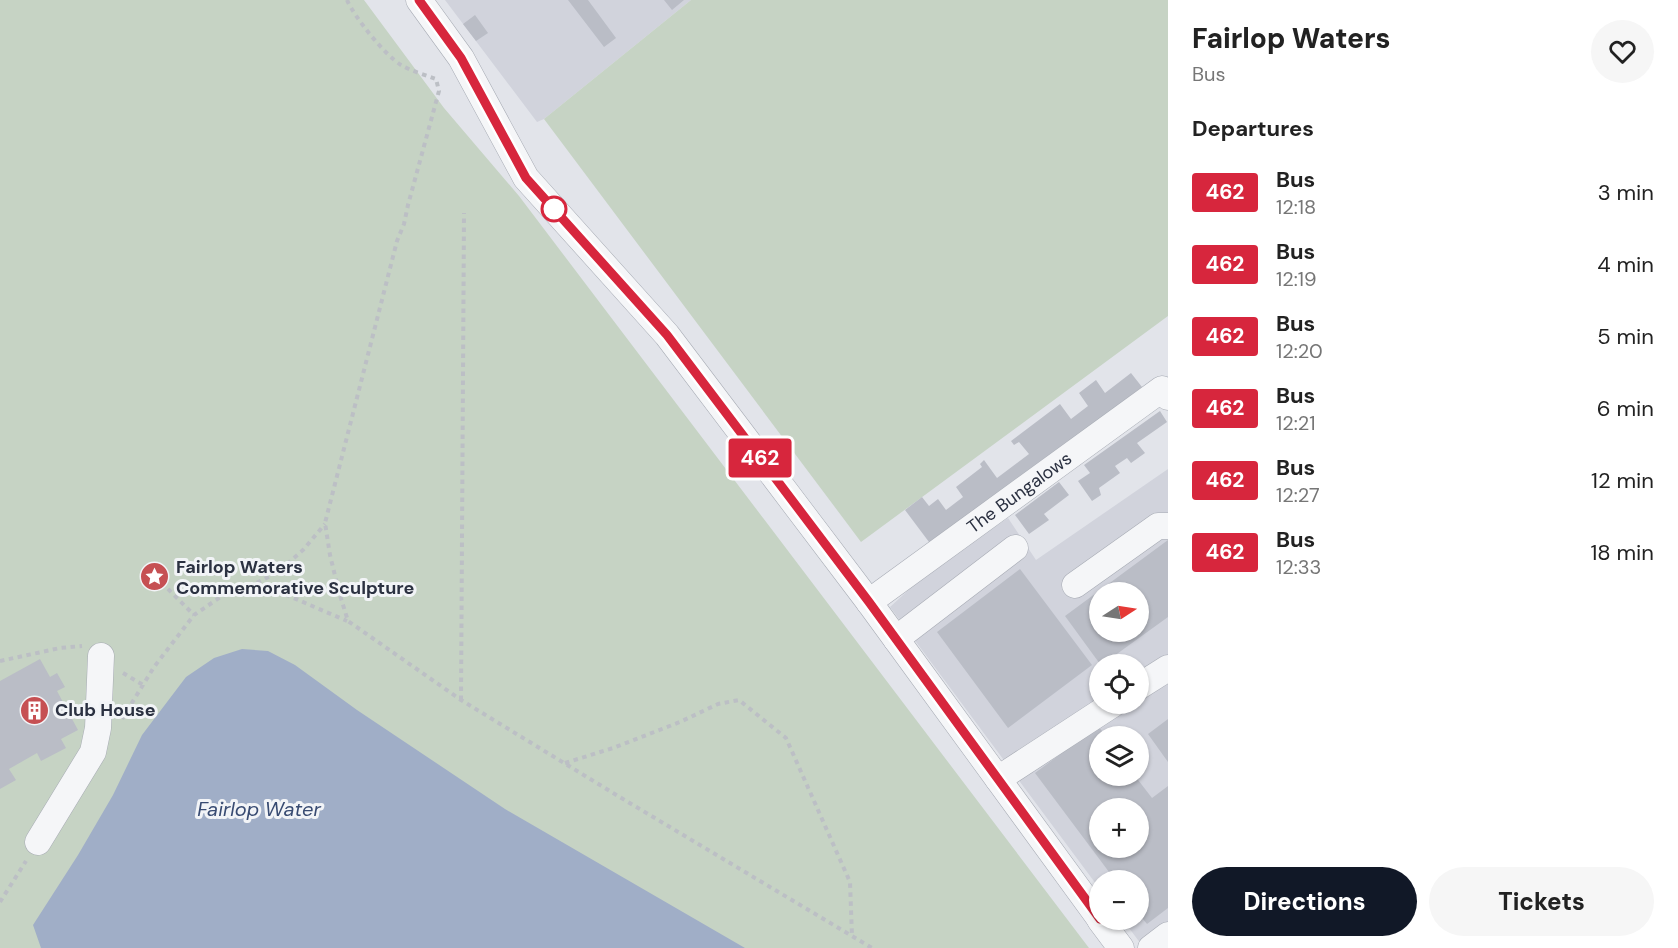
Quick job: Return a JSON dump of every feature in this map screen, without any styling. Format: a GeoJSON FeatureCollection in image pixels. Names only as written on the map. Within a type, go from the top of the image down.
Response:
{"type":"FeatureCollection","features":[{"type":"Feature","properties":{"kind":"street"},"geometry":{"type":"LineString","coordinates":[[419,0],[461,58],[526,178],[667,335],[869,602],[1089,904]]}},
{"type":"Feature","properties":{"kind":"street","name":"The Bungalows"},"geometry":{"type":"LineString","coordinates":[[869,602],[1162,389],[1168,397]]}},
{"type":"Feature","properties":{"kind":"street"},"geometry":{"type":"LineString","coordinates":[[1075,585],[1158,526],[1168,525]]}},
{"type":"Feature","properties":{"kind":"street"},"geometry":{"type":"LineString","coordinates":[[896,639],[1015,548]]}},
{"type":"Feature","properties":{"kind":"street"},"geometry":{"type":"LineString","coordinates":[[33,850],[93,752],[98,728],[96,651]]}},
{"type":"Feature","properties":{"kind":"street"},"geometry":{"type":"LineString","coordinates":[[1149,680],[1168,668]]}},
{"type":"Feature","properties":{"kind":"street"},"geometry":{"type":"LineString","coordinates":[[998,779],[1098,714]]}},
{"type":"Feature","properties":{"kind":"street"},"geometry":{"type":"LineString","coordinates":[[1108,930],[1120,948]]}},
{"type":"Feature","properties":{"kind":"street"},"geometry":{"type":"LineString","coordinates":[[1151,948],[1168,935]]}},
{"type":"Feature","properties":{"kind":"path"},"geometry":{"type":"LineString","coordinates":[[119,724],[154,667],[194,615],[222,596],[240,591],[278,572],[303,550],[325,523],[397,241],[404,224],[439,92],[436,79],[400,65],[376,42],[346,0]]}},
{"type":"Feature","properties":{"kind":"path"},"geometry":{"type":"LineString","coordinates":[[461,700],[464,213]]}},
{"type":"Feature","properties":{"kind":"path"},"geometry":{"type":"LineString","coordinates":[[325,523],[337,583],[348,621]]}},
{"type":"Feature","properties":{"kind":"path"},"geometry":{"type":"LineString","coordinates":[[161,582],[194,615]]}},
{"type":"Feature","properties":{"kind":"path"},"geometry":{"type":"LineString","coordinates":[[240,591],[282,593],[348,621],[461,700],[872,948]]}},
{"type":"Feature","properties":{"kind":"path"},"geometry":{"type":"LineString","coordinates":[[0,661],[52,650],[96,651]]}},
{"type":"Feature","properties":{"kind":"path"},"geometry":{"type":"LineString","coordinates":[[564,764],[613,748],[718,704],[739,700],[786,738],[850,882],[852,936]]}},
{"type":"Feature","properties":{"kind":"path"},"geometry":{"type":"LineString","coordinates":[[0,902],[33,850]]}},
{"type":"Feature","properties":{"kind":"shaded area"},"geometry":{"type":"Polygon","coordinates":[[[445,0],[691,0],[544,119],[537,122],[445,0]]]}},
{"type":"Feature","properties":{"kind":"shaded area"},"geometry":{"type":"Polygon","coordinates":[[[1168,469],[1168,948],[1144,948],[1130,930],[1149,930],[1149,870],[1089,870],[1089,875],[890,607],[928,572],[1008,518],[1036,560],[1168,469]]]}},
{"type":"Feature","properties":{"kind":"green space"},"geometry":{"type":"Polygon","coordinates":[[[0,0],[364,0],[444,108],[519,196],[1089,948],[0,948],[0,0]]]}},
{"type":"Feature","properties":{"kind":"green space"},"geometry":{"type":"Polygon","coordinates":[[[691,0],[1168,0],[1168,316],[861,542],[544,119],[691,0]]]}},
{"type":"Feature","properties":{"kind":"water","name":"Fairlop Water"},"geometry":{"type":"Polygon","coordinates":[[[242,649],[268,651],[295,665],[357,710],[505,809],[745,948],[41,948],[33,925],[113,795],[142,735],[186,677],[214,658],[242,649]]]}},
{"type":"Feature","properties":{"kind":"building"},"geometry":{"type":"Polygon","coordinates":[[[568,0],[588,0],[616,38],[604,47],[568,0]]]}},
{"type":"Feature","properties":{"kind":"building"},"geometry":{"type":"Polygon","coordinates":[[[664,0],[684,0],[672,10],[664,0]]]}},
{"type":"Feature","properties":{"kind":"building"},"geometry":{"type":"Polygon","coordinates":[[[475,15],[488,33],[476,41],[463,24],[475,15]]]}},
{"type":"Feature","properties":{"kind":"building"},"geometry":{"type":"Polygon","coordinates":[[[1131,373],[1142,387],[932,546],[905,510],[922,497],[929,506],[938,499],[946,510],[963,497],[956,487],[982,467],[980,464],[984,460],[997,478],[1029,454],[1019,442],[1014,445],[1011,441],[1060,404],[1071,419],[1088,406],[1079,393],[1096,380],[1105,393],[1131,373]]]}},
{"type":"Feature","properties":{"kind":"building"},"geometry":{"type":"Polygon","coordinates":[[[1160,411],[1167,422],[1137,443],[1145,453],[1131,463],[1127,458],[1115,466],[1120,473],[1099,488],[1101,495],[1092,501],[1078,481],[1090,473],[1084,465],[1160,411]]]}},
{"type":"Feature","properties":{"kind":"building"},"geometry":{"type":"Polygon","coordinates":[[[1059,482],[1069,495],[1044,514],[1049,520],[1029,534],[1015,515],[1059,482]]]}},
{"type":"Feature","properties":{"kind":"building"},"geometry":{"type":"Polygon","coordinates":[[[1168,540],[1168,617],[1149,631],[1149,582],[1111,582],[1168,540]]]}},
{"type":"Feature","properties":{"kind":"building"},"geometry":{"type":"Polygon","coordinates":[[[1020,569],[1089,661],[1089,667],[1008,728],[937,632],[1020,569]]]}},
{"type":"Feature","properties":{"kind":"building"},"geometry":{"type":"Polygon","coordinates":[[[1089,598],[1089,642],[1133,642],[1117,654],[1093,654],[1065,616],[1089,598]]]}},
{"type":"Feature","properties":{"kind":"building","name":"Club House"},"geometry":{"type":"Polygon","coordinates":[[[40,659],[50,677],[57,673],[65,687],[57,691],[78,730],[61,739],[66,748],[41,761],[37,753],[9,769],[16,780],[0,789],[0,681],[40,659]]]}},
{"type":"Feature","properties":{"kind":"building"},"geometry":{"type":"Polygon","coordinates":[[[1168,719],[1168,762],[1149,735],[1168,719]]]}},
{"type":"Feature","properties":{"kind":"building"},"geometry":{"type":"Polygon","coordinates":[[[1089,733],[1089,786],[1143,786],[1152,798],[1168,786],[1168,908],[1149,922],[1149,870],[1108,870],[1099,858],[1149,858],[1149,798],[1089,798],[1089,845],[1035,773],[1089,733]]]}},
{"type":"Feature","properties":{"kind":"bus line","name":"462"},"geometry":{"type":"LineString","coordinates":[[419,0],[461,58],[526,178],[667,335],[869,602],[1089,904]]}},
{"type":"Feature","properties":{"kind":"place","name":"Fairlop Waters Commemorative Sculpture"},"geometry":{"type":"Point","coordinates":[155,577]}},
{"type":"Feature","properties":{"kind":"place","name":"Club House"},"geometry":{"type":"Point","coordinates":[34,710]}}]}
